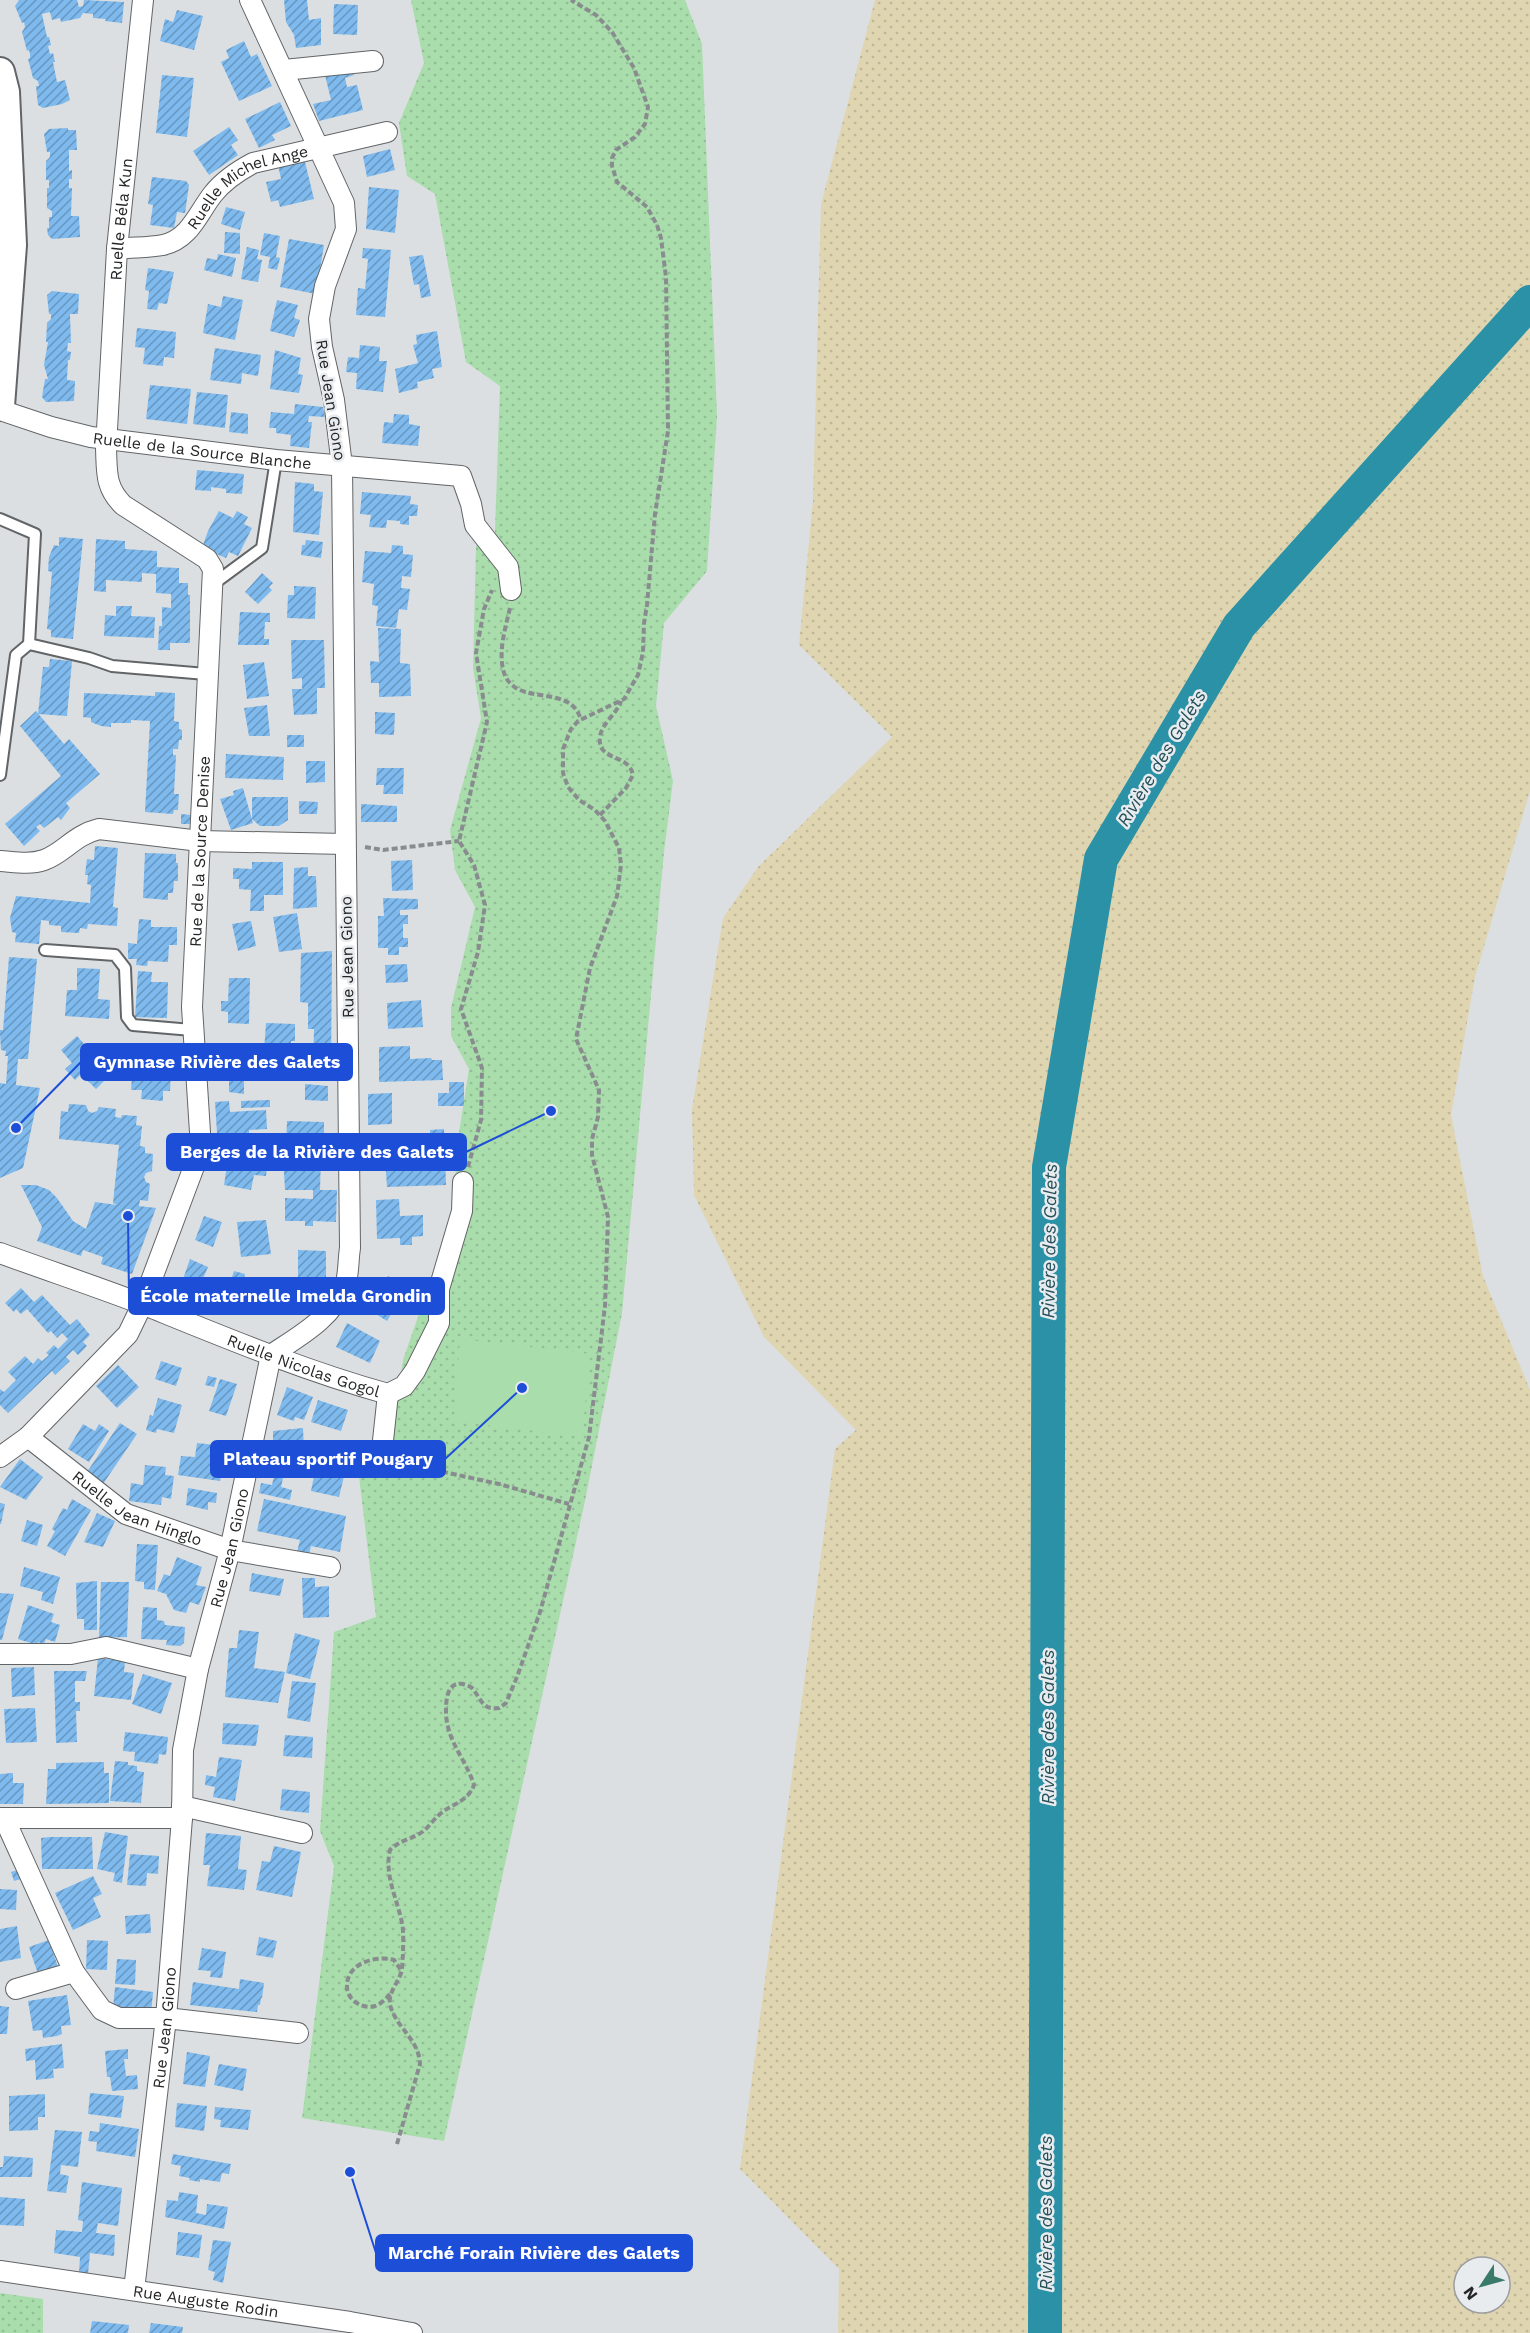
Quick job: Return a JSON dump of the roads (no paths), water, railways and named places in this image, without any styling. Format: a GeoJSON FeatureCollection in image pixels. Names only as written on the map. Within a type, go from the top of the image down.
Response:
{"type":"FeatureCollection","features":[{"type":"Feature","properties":{"kind":"street","name":"Ruelle Béla Kun"},"geometry":{"type":"LineString","coordinates":[[106,439],[117,249],[143,0]]}},
{"type":"Feature","properties":{"kind":"street","name":"Rue Jean Giono"},"geometry":{"type":"LineString","coordinates":[[134,2290],[166,2018],[182,1812],[183,1750],[198,1669],[230,1550],[271,1355],[314,1326],[330,1311],[345,1284],[350,1248],[342,466],[334,400],[322,347],[319,319],[325,286],[346,229],[344,203],[250,0]]}},
{"type":"Feature","properties":{"kind":"street"},"geometry":{"type":"LineString","coordinates":[[284,70],[373,61]]}},
{"type":"Feature","properties":{"kind":"street"},"geometry":{"type":"LineString","coordinates":[[0,72],[4,92],[4,145],[12,244],[5,278],[0,408]]}},
{"type":"Feature","properties":{"kind":"street","name":"Ruelle Michel Ange"},"geometry":{"type":"LineString","coordinates":[[117,249],[164,245],[179,238],[195,224],[213,193],[235,172],[253,163],[387,132]]}},
{"type":"Feature","properties":{"kind":"street","name":"Ruelle de la Source Blanche"},"geometry":{"type":"LineString","coordinates":[[0,408],[51,427],[106,439],[276,460],[461,476],[476,525],[508,567],[511,590]]}},
{"type":"Feature","properties":{"kind":"street","name":"Rue de la Source Denise"},"geometry":{"type":"LineString","coordinates":[[0,1457],[28,1437],[128,1334],[142,1305],[201,1148],[192,1030],[206,674],[213,569],[207,558],[123,505],[113,494],[108,481],[106,439]]}},
{"type":"Feature","properties":{"kind":"street"},"geometry":{"type":"LineString","coordinates":[[0,861],[25,864],[45,860],[85,832],[99,829],[200,841],[345,844]]}},
{"type":"Feature","properties":{"kind":"street","name":"Ruelle Nicolas Gogol"},"geometry":{"type":"LineString","coordinates":[[0,1253],[271,1355],[358,1386],[388,1394],[404,1386],[415,1371],[439,1323],[439,1289],[462,1211],[463,1182]]}},
{"type":"Feature","properties":{"kind":"street"},"geometry":{"type":"LineString","coordinates":[[381,1459],[388,1394]]}},
{"type":"Feature","properties":{"kind":"street","name":"Ruelle Jean Hinglo"},"geometry":{"type":"LineString","coordinates":[[28,1437],[126,1514],[230,1550],[330,1568]]}},
{"type":"Feature","properties":{"kind":"street"},"geometry":{"type":"LineString","coordinates":[[0,1654],[71,1654],[106,1647],[198,1669]]}},
{"type":"Feature","properties":{"kind":"street"},"geometry":{"type":"LineString","coordinates":[[298,2033],[166,2018],[119,2018],[102,2010],[74,1972],[2,1818],[182,1812],[302,1833]]}},
{"type":"Feature","properties":{"kind":"street"},"geometry":{"type":"LineString","coordinates":[[16,1989],[74,1972]]}},
{"type":"Feature","properties":{"kind":"street","name":"Rue Auguste Rodin"},"geometry":{"type":"LineString","coordinates":[[0,2271],[412,2333]]}},
{"type":"Feature","properties":{"kind":"lane"},"geometry":{"type":"LineString","coordinates":[[212,586],[262,548],[276,460]]}},
{"type":"Feature","properties":{"kind":"lane"},"geometry":{"type":"LineString","coordinates":[[0,519],[35,534],[29,644],[16,655],[0,775]]}},
{"type":"Feature","properties":{"kind":"lane"},"geometry":{"type":"LineString","coordinates":[[29,644],[89,658],[112,666],[206,674]]}},
{"type":"Feature","properties":{"kind":"lane"},"geometry":{"type":"LineString","coordinates":[[45,950],[115,955],[124,968],[126,1017],[130,1023],[192,1030]]}},
{"type":"Feature","properties":{"kind":"waterway","name":"Rivière des Galets"},"geometry":{"type":"LineString","coordinates":[[1045,2333],[1049,1167],[1101,859],[1239,626],[1530,302]]}},
{"type":"Feature","properties":{"kind":"place","name":"Berges de la Rivière des Galets"},"geometry":{"type":"Point","coordinates":[551,1111]}},
{"type":"Feature","properties":{"kind":"place","name":"Gymnase Rivière des Galets"},"geometry":{"type":"Point","coordinates":[16,1128]}},
{"type":"Feature","properties":{"kind":"place","name":"École maternelle Imelda Grondin"},"geometry":{"type":"Point","coordinates":[128,1216]}},
{"type":"Feature","properties":{"kind":"place","name":"Plateau sportif Pougary"},"geometry":{"type":"Point","coordinates":[522,1388]}},
{"type":"Feature","properties":{"kind":"place","name":"Marché Forain Rivière des Galets"},"geometry":{"type":"Point","coordinates":[350,2172]}}]}
